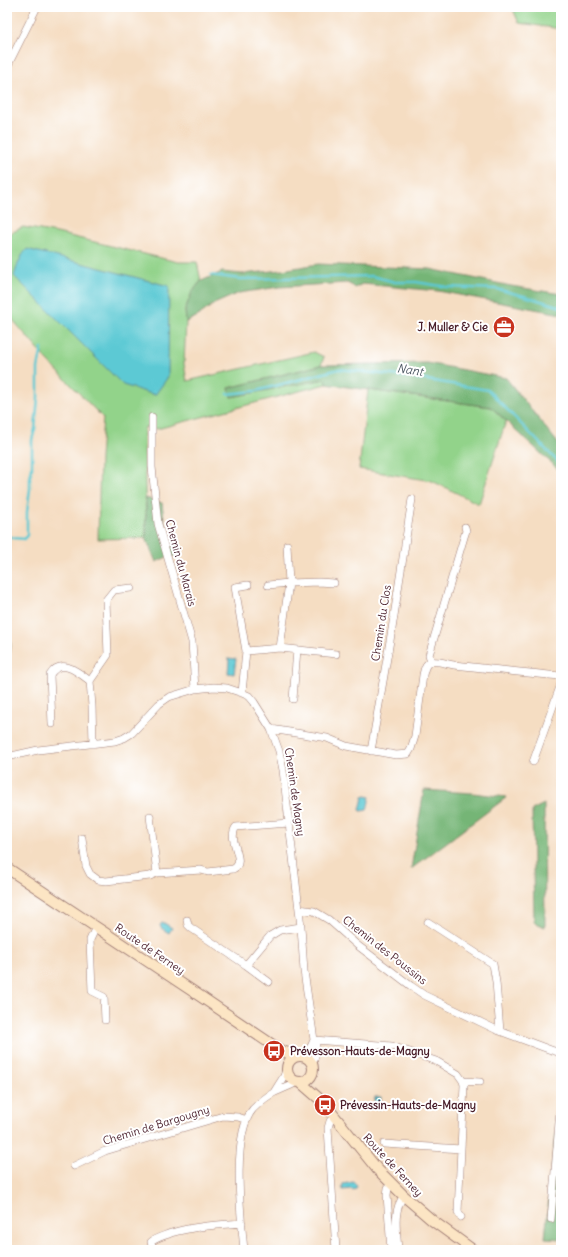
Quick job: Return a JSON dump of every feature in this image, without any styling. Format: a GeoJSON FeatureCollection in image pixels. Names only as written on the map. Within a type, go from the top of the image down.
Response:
{"type":"FeatureCollection","features":[{"type":"Feature","properties":{"kind":"main road","name":"Route de Ferney"},"geometry":{"type":"LineString","coordinates":[[7,868],[280,1050],[298,1056]]}},
{"type":"Feature","properties":{"kind":"main road","name":"Route de Ferney"},"geometry":{"type":"LineString","coordinates":[[280,1050],[287,1067]]}},
{"type":"Feature","properties":{"kind":"main road"},"geometry":{"type":"LineString","coordinates":[[298,1056],[308,1058],[312,1069],[307,1080],[299,1082],[289,1076],[287,1067],[290,1060],[298,1056]]}},
{"type":"Feature","properties":{"kind":"main road","name":"Route de Ferney"},"geometry":{"type":"LineString","coordinates":[[312,1069],[315,1087],[323,1102],[377,1169],[404,1196],[433,1221],[473,1250]]}},
{"type":"Feature","properties":{"kind":"main road","name":"Route de Ferney"},"geometry":{"type":"LineString","coordinates":[[299,1082],[323,1102]]}},
{"type":"Feature","properties":{"kind":"street"},"geometry":{"type":"LineString","coordinates":[[7,67],[37,7]]}},
{"type":"Feature","properties":{"kind":"street","name":"Chemin du Marais"},"geometry":{"type":"LineString","coordinates":[[152,417],[152,467],[158,524],[192,642],[195,689]]}},
{"type":"Feature","properties":{"kind":"street","name":"Chemin du Clos"},"geometry":{"type":"LineString","coordinates":[[370,751],[392,629],[412,499]]}},
{"type":"Feature","properties":{"kind":"street"},"geometry":{"type":"LineString","coordinates":[[431,661],[429,655],[466,531],[464,527]]}},
{"type":"Feature","properties":{"kind":"street"},"geometry":{"type":"LineString","coordinates":[[280,648],[289,584],[287,545]]}},
{"type":"Feature","properties":{"kind":"street"},"geometry":{"type":"LineString","coordinates":[[268,585],[319,582],[334,583]]}},
{"type":"Feature","properties":{"kind":"street"},"geometry":{"type":"LineString","coordinates":[[242,693],[246,651],[235,587],[248,585]]}},
{"type":"Feature","properties":{"kind":"street"},"geometry":{"type":"LineString","coordinates":[[93,744],[90,681],[108,655],[106,600],[114,590],[131,588]]}},
{"type":"Feature","properties":{"kind":"street"},"geometry":{"type":"LineString","coordinates":[[246,651],[280,648],[336,654]]}},
{"type":"Feature","properties":{"kind":"street"},"geometry":{"type":"LineString","coordinates":[[293,699],[297,650]]}},
{"type":"Feature","properties":{"kind":"street"},"geometry":{"type":"LineString","coordinates":[[271,729],[327,738],[346,746],[370,751],[396,755],[408,754],[411,749],[414,736],[423,675],[425,668],[431,661],[561,676]]}},
{"type":"Feature","properties":{"kind":"street"},"geometry":{"type":"LineString","coordinates":[[52,724],[50,675],[53,670],[63,666],[73,668],[90,681]]}},
{"type":"Feature","properties":{"kind":"street"},"geometry":{"type":"LineString","coordinates":[[533,762],[561,684]]}},
{"type":"Feature","properties":{"kind":"street","name":"Chemin de Magny"},"geometry":{"type":"LineString","coordinates":[[7,757],[38,750],[106,743],[124,738],[132,733],[163,701],[173,695],[195,689],[214,687],[227,688],[249,696],[271,729],[280,757],[299,909],[304,971],[314,1040],[317,1045],[312,1069]]}},
{"type":"Feature","properties":{"kind":"street"},"geometry":{"type":"LineString","coordinates":[[150,816],[156,873]]}},
{"type":"Feature","properties":{"kind":"street"},"geometry":{"type":"LineString","coordinates":[[82,838],[86,866],[90,874],[98,880],[106,880],[150,876],[156,873],[200,870],[208,872],[233,869],[236,868],[238,863],[238,853],[234,845],[233,836],[233,830],[236,827],[289,823]]}},
{"type":"Feature","properties":{"kind":"street","name":"Chemin des Poussins"},"geometry":{"type":"LineString","coordinates":[[299,909],[314,911],[329,920],[357,945],[424,995],[500,1031],[561,1053]]}},
{"type":"Feature","properties":{"kind":"street"},"geometry":{"type":"LineString","coordinates":[[187,920],[188,925],[191,928],[269,982]]}},
{"type":"Feature","properties":{"kind":"street"},"geometry":{"type":"LineString","coordinates":[[428,922],[493,964],[500,1031]]}},
{"type":"Feature","properties":{"kind":"street"},"geometry":{"type":"LineString","coordinates":[[96,926],[90,940],[92,991],[104,997],[105,1020]]}},
{"type":"Feature","properties":{"kind":"street"},"geometry":{"type":"LineString","coordinates":[[246,965],[270,936],[280,930],[301,927]]}},
{"type":"Feature","properties":{"kind":"street"},"geometry":{"type":"LineString","coordinates":[[298,1056],[308,1051],[312,1047],[314,1040],[392,1046],[436,1061],[458,1074],[464,1085],[458,1212],[461,1217]]}},
{"type":"Feature","properties":{"kind":"street"},"geometry":{"type":"LineString","coordinates":[[244,1250],[239,1192],[242,1138],[247,1120],[253,1109],[274,1092],[284,1076],[287,1067]]}},
{"type":"Feature","properties":{"kind":"street"},"geometry":{"type":"LineString","coordinates":[[463,1081],[480,1082]]}},
{"type":"Feature","properties":{"kind":"street"},"geometry":{"type":"LineString","coordinates":[[274,1092],[299,1082]]}},
{"type":"Feature","properties":{"kind":"street"},"geometry":{"type":"LineString","coordinates":[[551,1219],[561,1098]]}},
{"type":"Feature","properties":{"kind":"street","name":"Chemin de Bargougny"},"geometry":{"type":"LineString","coordinates":[[74,1166],[105,1151],[223,1116],[238,1116],[247,1120]]}},
{"type":"Feature","properties":{"kind":"street"},"geometry":{"type":"LineString","coordinates":[[334,1117],[330,1121],[328,1128],[336,1250]]}},
{"type":"Feature","properties":{"kind":"street"},"geometry":{"type":"LineString","coordinates":[[384,1144],[461,1149]]}},
{"type":"Feature","properties":{"kind":"street"},"geometry":{"type":"LineString","coordinates":[[391,1183],[388,1188],[387,1195],[391,1250]]}},
{"type":"Feature","properties":{"kind":"street"},"geometry":{"type":"LineString","coordinates":[[398,1250],[397,1209],[404,1196]]}},
{"type":"Feature","properties":{"kind":"street"},"geometry":{"type":"LineString","coordinates":[[153,1250],[151,1242],[155,1238],[201,1226],[242,1223]]}},
{"type":"Feature","properties":{"kind":"green space"},"geometry":{"type":"Polygon","coordinates":[[[512,7],[561,7],[561,29],[519,23],[512,7]]]}},
{"type":"Feature","properties":{"kind":"green space"},"geometry":{"type":"Polygon","coordinates":[[[23,227],[57,233],[178,262],[197,262],[201,281],[192,292],[185,310],[186,322],[184,364],[187,381],[314,352],[324,357],[321,365],[229,388],[231,397],[325,379],[326,384],[157,429],[145,427],[146,538],[98,539],[100,458],[103,418],[47,360],[7,313],[7,235],[23,227]]]}},
{"type":"Feature","properties":{"kind":"green space"},"geometry":{"type":"Polygon","coordinates":[[[318,264],[430,269],[511,286],[561,294],[561,314],[438,291],[362,284],[355,288],[347,283],[279,287],[239,293],[214,304],[198,316],[186,322],[185,310],[192,292],[201,281],[222,272],[242,274],[282,270],[318,264]]]}},
{"type":"Feature","properties":{"kind":"green space"},"geometry":{"type":"Polygon","coordinates":[[[427,363],[506,378],[561,447],[561,472],[491,407],[326,384],[325,379],[231,397],[229,388],[321,365],[427,363]]]}},
{"type":"Feature","properties":{"kind":"green space"},"geometry":{"type":"Polygon","coordinates":[[[368,390],[491,407],[506,421],[479,504],[432,481],[359,469],[368,390]]]}},
{"type":"Feature","properties":{"kind":"green space"},"geometry":{"type":"Polygon","coordinates":[[[146,498],[162,503],[165,527],[176,556],[169,556],[156,562],[146,538],[146,498]]]}},
{"type":"Feature","properties":{"kind":"green space"},"geometry":{"type":"Polygon","coordinates":[[[7,634],[11,646],[7,658],[7,634]]]}},
{"type":"Feature","properties":{"kind":"green space"},"geometry":{"type":"Polygon","coordinates":[[[424,790],[472,793],[507,797],[411,869],[424,790]]]}},
{"type":"Feature","properties":{"kind":"green space"},"geometry":{"type":"Polygon","coordinates":[[[544,804],[545,927],[534,922],[532,810],[544,804]]]}},
{"type":"Feature","properties":{"kind":"green space"},"geometry":{"type":"Polygon","coordinates":[[[561,1132],[561,1239],[545,1238],[555,1135],[561,1132]]]}},
{"type":"Feature","properties":{"kind":"water"},"geometry":{"type":"Polygon","coordinates":[[[27,249],[169,286],[168,377],[155,395],[123,385],[14,276],[21,258],[27,249]]]}},
{"type":"Feature","properties":{"kind":"water"},"geometry":{"type":"Polygon","coordinates":[[[228,658],[236,659],[234,674],[228,673],[228,658]]]}},
{"type":"Feature","properties":{"kind":"water"},"geometry":{"type":"Polygon","coordinates":[[[363,797],[370,797],[367,810],[361,811],[363,797]]]}},
{"type":"Feature","properties":{"kind":"water"},"geometry":{"type":"Polygon","coordinates":[[[162,923],[172,928],[169,933],[161,928],[160,925],[162,923]]]}},
{"type":"Feature","properties":{"kind":"water"},"geometry":{"type":"Polygon","coordinates":[[[375,1097],[381,1097],[380,1109],[374,1108],[375,1097]]]}},
{"type":"Feature","properties":{"kind":"water"},"geometry":{"type":"Polygon","coordinates":[[[353,1182],[357,1187],[354,1190],[343,1190],[343,1184],[353,1182]]]}},
{"type":"Feature","properties":{"kind":"waterway","name":"Nant"},"geometry":{"type":"LineString","coordinates":[[211,275],[240,279],[372,276],[395,282],[416,282],[447,287],[497,289],[561,307]]}},
{"type":"Feature","properties":{"kind":"waterway"},"geometry":{"type":"LineString","coordinates":[[7,536],[25,539],[27,535],[27,512],[32,468],[32,440],[35,429],[38,398],[38,368],[42,348]]}},
{"type":"Feature","properties":{"kind":"waterway","name":"Nant"},"geometry":{"type":"LineString","coordinates":[[227,394],[256,391],[339,369],[409,377],[488,390],[561,465]]}},
{"type":"Feature","properties":{"kind":"place","name":"J. Muller & Cie"},"geometry":{"type":"Point","coordinates":[504,327]}},
{"type":"Feature","properties":{"kind":"place","name":"Prévesson-Hauts-de-Magny"},"geometry":{"type":"Point","coordinates":[274,1051]}},
{"type":"Feature","properties":{"kind":"place","name":"Prévessin-Hauts-de-Magny"},"geometry":{"type":"Point","coordinates":[325,1105]}}]}
